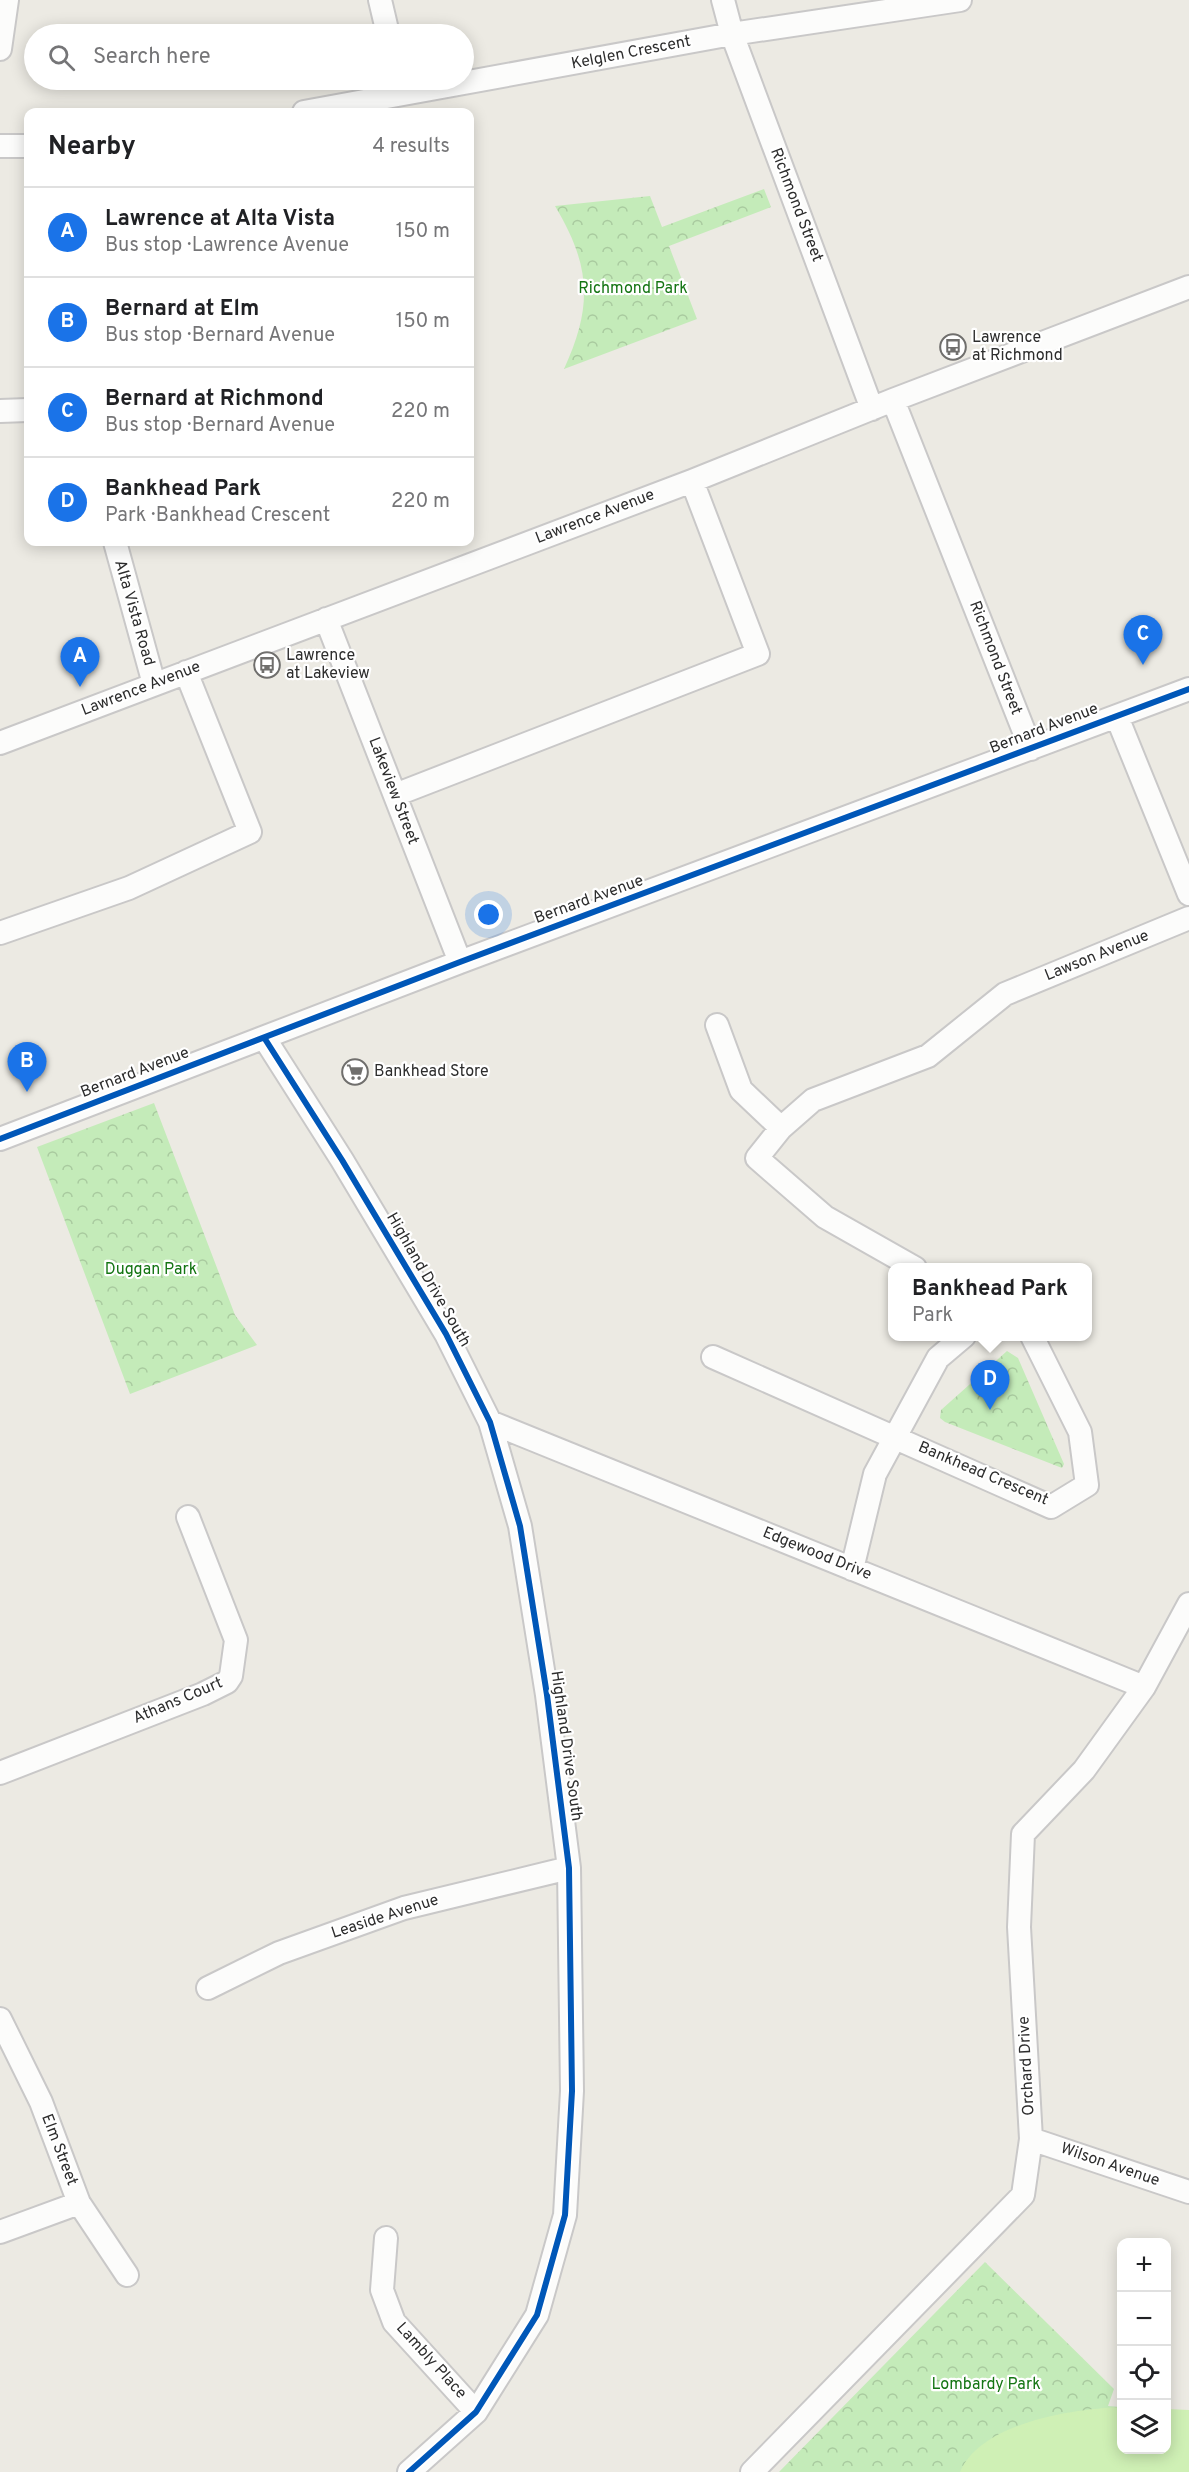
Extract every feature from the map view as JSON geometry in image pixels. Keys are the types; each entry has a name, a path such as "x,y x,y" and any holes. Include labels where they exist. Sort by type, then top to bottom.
{"street":[{"path":"0,49 7,0"},
{"path":"380,0 386,24"},
{"name":"Richmond Street","path":"723,0 732,34 872,409"},
{"name":"Kelglen Crescent","path":"474,76 960,0"},
{"name":"Kelglen Crescent","path":"320,108 392,90"},
{"path":"0,146 24,146"},
{"name":"Lawrence Avenue","path":"0,742 692,481 893,400 1189,287"},
{"name":"Richmond Street","path":"893,400 1030,749"},
{"path":"0,411 24,410"},
{"path":"395,795 758,654 692,481"},
{"name":"Alta Vista Road","path":"116,546 154,684"},
{"name":"Lakeview Street","path":"326,619 460,962"},
{"path":"0,933 129,888 250,832 186,672"},
{"name":"Bernard Avenue","path":"0,1139 265,1039 460,962 1189,689"},
{"path":"1117,717 1189,894"},
{"name":"Lawson Avenue","path":"906,1263 825,1217 757,1158 781,1128 813,1100 928,1056 1005,994 1189,918"},
{"path":"717,1025 741,1090 781,1128"},
{"name":"Highland Drive South","path":"265,1039 342,1160 446,1334 490,1422 519,1526 547,1695 569,1868 572,2091 565,2215 537,2315 476,2412 409,2472"},
{"path":"852,1569 875,1474 938,1358 958,1341"},
{"name":"Bankhead Crescent","path":"713,1357 1051,1507 1087,1485 1080,1432 1034,1341"},
{"name":"Edgewood Drive","path":"490,1422 1144,1687"},
{"name":"Athans Court","path":"0,1773 203,1694 226,1682 231,1676 236,1640 188,1516"},
{"name":"Orchard Drive","path":"752,2472 1023,2195 1031,2139 1019,1927 1023,1833 1084,1770 1144,1687 1189,1604"},
{"name":"Leaside Avenue","path":"208,1988 279,1953 404,1908 569,1868"},
{"name":"Elm Street","path":"0,2019 41,2102 79,2203 128,2275"},
{"name":"Wilson Avenue","path":"1031,2139 1189,2192"},
{"path":"0,2232 79,2203"},
{"name":"Lambly Place","path":"386,2238 382,2290 394,2322 476,2412"}],"green space":[{"name":"Richmond Park","path":"764,189 771,207 669,246 697,319 564,369 580,325 584,286 576,248 555,206 650,196 662,227"},
{"name":"Duggan Park","path":"154,1103 235,1315 257,1345 130,1394 37,1147"},
{"path":"1007,1351 1018,1358 1064,1464 1062,1468 945,1422 940,1418 941,1410"},
{"name":"Lombardy Park","path":"985,2262 1114,2389 1108,2406 1117,2407 1117,2454 1170,2454 1189,2472 779,2472"},
{"path":"1117,2407 1117,2454 1171,2454 1171,2409 1189,2410 1189,2472 960,2472 971,2455 988,2441 1008,2430 1055,2415"}],"cycle path":[{"path":"0,1139 460,962 1189,689"},
{"path":"265,1039 342,1160 446,1334 490,1422 520,1526 547,1695 569,1868 572,2091 565,2215 537,2315 476,2412 409,2472"}],"place":[{"name":"Lawrence at Richmond","path":"953,347"},
{"name":"Lawrence at Lakeview","path":"267,665"},
{"name":"Bernard at Richmond","path":"1143,665"},
{"name":"Lawrence at Alta Vista","path":"80,687"},
{"name":"Bankhead Store","path":"355,1072"},
{"name":"Bernard at Elm","path":"27,1092"},
{"name":"Bankhead Park","path":"990,1410"}]}
